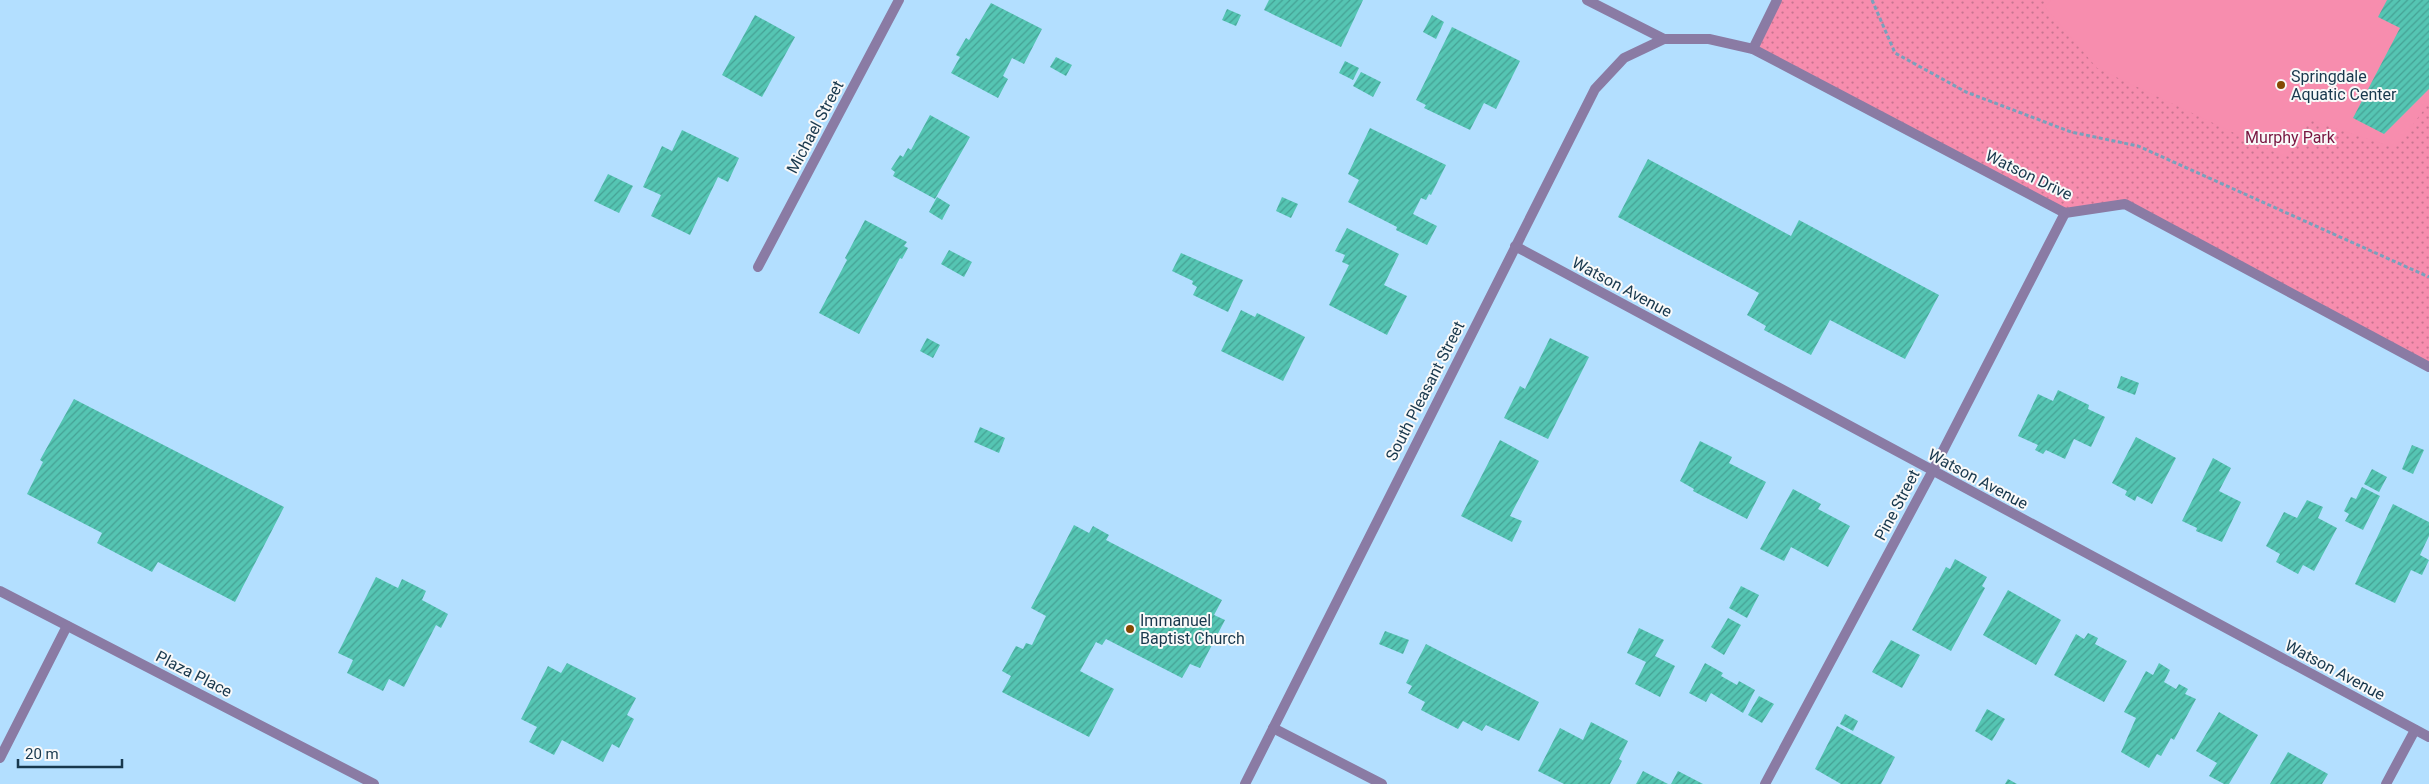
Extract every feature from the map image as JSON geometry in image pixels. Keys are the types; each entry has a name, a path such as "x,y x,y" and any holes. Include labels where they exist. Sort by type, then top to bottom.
{"street":[{"name":"Michael Street","path":"758,267 899,0"},
{"path":"1586,0 1664,39 1709,39 1753,49 1777,0"},
{"name":"South Pleasant Street","path":"1245,784 1595,89 1624,58 1664,39"},
{"name":"Watson Drive","path":"1753,49 2065,213 2125,204 2429,367"},
{"name":"Pine Street","path":"1765,784 1932,472 2065,213"},
{"name":"Watson Avenue","path":"1515,246 1932,472 2429,737"},
{"name":"Plaza Place","path":"0,591 374,784"},
{"path":"0,758 67,626"},
{"path":"1273,728 1382,784"},
{"path":"2386,784 2415,730"}],"path":[{"path":"1872,0 1895,53 1966,92 2071,132 2138,146 2429,278"}],"green space":[{"name":"Murphy Park","path":"1777,0 2429,0 2429,367 2125,204 2065,213 1753,49"},
{"name":"Springdale Aquatic Center","path":"2051,0 2429,0 2429,103 2395,148 2310,120 2285,157 2097,68 2045,7"}],"building":[{"path":"1269,0 1363,0 1341,47 1264,10"},
{"path":"2387,0 2429,0 2429,89 2384,134 2353,118 2400,28 2378,17"},
{"path":"991,3 1042,29 1024,64 1012,58 1003,76 1008,79 998,98 951,73 960,57 956,55 966,38 969,40"},
{"path":"1227,9 1241,15 1236,26 1222,20"},
{"path":"755,15 795,37 762,97 722,75"},
{"path":"1432,15 1444,22 1436,39 1423,32"},
{"path":"1452,27 1520,61 1496,109 1484,103 1470,130 1424,108 1426,105 1416,100"},
{"path":"1056,57 1072,65 1066,76 1050,67"},
{"path":"1345,61 1359,68 1353,80 1339,73"},
{"path":"1361,72 1381,82 1373,97 1353,86"},
{"path":"930,115 970,137 935,199 893,176 895,172 891,169 900,155 903,157 908,148 911,150"},
{"path":"1370,128 1446,165 1431,195 1429,194 1426,200 1421,198 1413,214 1437,226 1427,245 1396,230 1397,227 1348,202 1359,180 1348,174"},
{"path":"682,130 739,158 728,182 718,177 690,235 651,216 661,195 643,187 662,146 672,151"},
{"path":"1648,159 1791,236 1799,220 1939,295 1905,359 1830,320 1811,355 1764,330 1766,326 1747,315 1759,293 1618,217"},
{"path":"608,174 633,186 619,213 594,201"},
{"path":"937,197 950,205 942,220 929,212"},
{"path":"1282,197 1298,204 1291,218 1276,211"},
{"path":"865,220 907,242 904,246 908,248 902,259 900,258 859,334 819,313 847,260 845,258"},
{"path":"1347,228 1399,254 1384,285 1407,296 1387,335 1329,305 1349,265 1342,262 1345,255 1335,251"},
{"path":"949,250 972,262 964,277 941,264"},
{"path":"1181,253 1243,280 1228,312 1193,295 1197,287 1192,284 1193,281 1172,271"},
{"path":"1241,310 1255,317 1257,313 1305,337 1283,381 1221,351"},
{"path":"927,338 940,345 933,358 920,351"},
{"path":"1550,338 1589,357 1548,439 1504,418 1520,386 1525,389"},
{"path":"2121,376 2139,383 2135,395 2117,388"},
{"path":"2058,390 2089,405 2088,409 2105,417 2091,447 2074,439 2065,459 2046,450 2043,454 2035,450 2038,445 2018,436 2038,394 2053,401"},
{"path":"74,399 284,507 235,602 158,562 152,572 97,543 102,533 27,494 43,462 40,460"},
{"path":"980,427 1005,438 999,453 974,442"},
{"path":"2136,437 2176,458 2152,504 2137,496 2135,501 2125,495 2127,491 2112,483"},
{"path":"1500,440 1539,461 1510,516 1522,521 1512,542 1461,516"},
{"path":"1700,441 1732,457 1729,463 1766,482 1747,519 1693,491 1694,489 1680,481"},
{"path":"2412,445 2424,450 2413,474 2402,469"},
{"path":"2213,458 2231,468 2219,491 2241,502 2222,542 2196,531 2197,528 2182,521"},
{"path":"2372,469 2387,477 2379,492 2364,484"},
{"path":"2362,487 2380,496 2363,530 2345,521 2349,514 2344,511 2351,497 2356,499"},
{"path":"1793,489 1821,504 1818,509 1850,526 1828,567 1791,547 1784,561 1760,549"},
{"path":"2307,500 2323,507 2318,518 2337,528 2314,571 2303,565 2298,574 2276,562 2280,554 2266,546 2284,512 2297,518"},
{"path":"2393,504 2429,522 2429,536 2420,555 2429,560 2422,575 2411,570 2395,603 2355,584"},
{"name":"Immanuel Baptist Church","path":"1074,525 1089,533 1093,526 1109,535 1106,540 1222,600 1214,615 1225,620 1200,668 1190,664 1182,678 1106,639 1102,645 1096,642 1080,671 1114,689 1089,737 1002,692 1011,676 1002,671 1016,646 1023,649 1026,643 1032,645 1046,616 1031,608"},
{"path":"1955,559 1987,577 1982,586 1985,588 1951,651 1912,630 1946,567 1950,569"},
{"path":"376,577 398,588 402,579 426,591 422,600 448,614 441,628 436,625 404,687 389,679 383,691 347,673 353,660 338,653"},
{"path":"1741,586 1759,595 1747,618 1729,608"},
{"path":"2008,590 2061,620 2036,665 1983,635"},
{"path":"1728,618 1741,625 1724,655 1711,647"},
{"path":"1639,628 1664,640 1655,656 1675,666 1660,697 1635,684 1646,662 1627,653"},
{"path":"1385,631 1409,640 1403,654 1379,644"},
{"path":"2088,633 2098,638 2095,644 2127,661 2104,702 2054,675 2076,634 2084,639"},
{"path":"1891,640 1920,655 1902,688 1872,672"},
{"path":"1426,644 1539,702 1519,741 1486,725 1482,731 1463,721 1458,729 1421,710 1425,702 1408,693 1412,686 1406,683"},
{"path":"567,663 636,698 627,715 634,719 619,748 612,744 603,762 562,740 554,755 529,742 537,727 521,719 548,666 561,673"},
{"path":"1705,663 1723,673 1721,676 1737,685 1739,681 1755,690 1743,713 1711,693 1706,702 1689,693"},
{"path":"2159,663 2170,670 2164,682 2176,689 2179,684 2188,689 2185,694 2196,699 2174,740 2171,738 2161,756 2157,754 2149,768 2121,752 2136,718 2124,712 2146,671 2153,675"},
{"path":"1759,696 1774,704 1762,723 1748,715"},
{"path":"1987,709 2005,719 1992,741 1975,731"},
{"path":"2219,712 2258,735 2229,784 2224,784 2209,776 2217,763 2196,751"},
{"path":"1845,714 1858,721 1853,731 1840,724"},
{"path":"1591,722 1628,741 1619,759 1622,761 1610,784 1564,784 1538,771 1560,728 1583,740"},
{"path":"1837,726 1895,757 1881,784 1841,784 1815,769"},
{"path":"2288,752 2328,774 2322,784 2270,784"},
{"path":"1643,771 1668,784 1636,784"},
{"path":"1678,771 1703,784 1671,784"},
{"path":"2008,779 2017,784 2005,784"}],"place":[{"name":"Springdale Aquatic Center","path":"2281,85"},
{"name":"Immanuel Baptist Church","path":"1130,629"}]}
